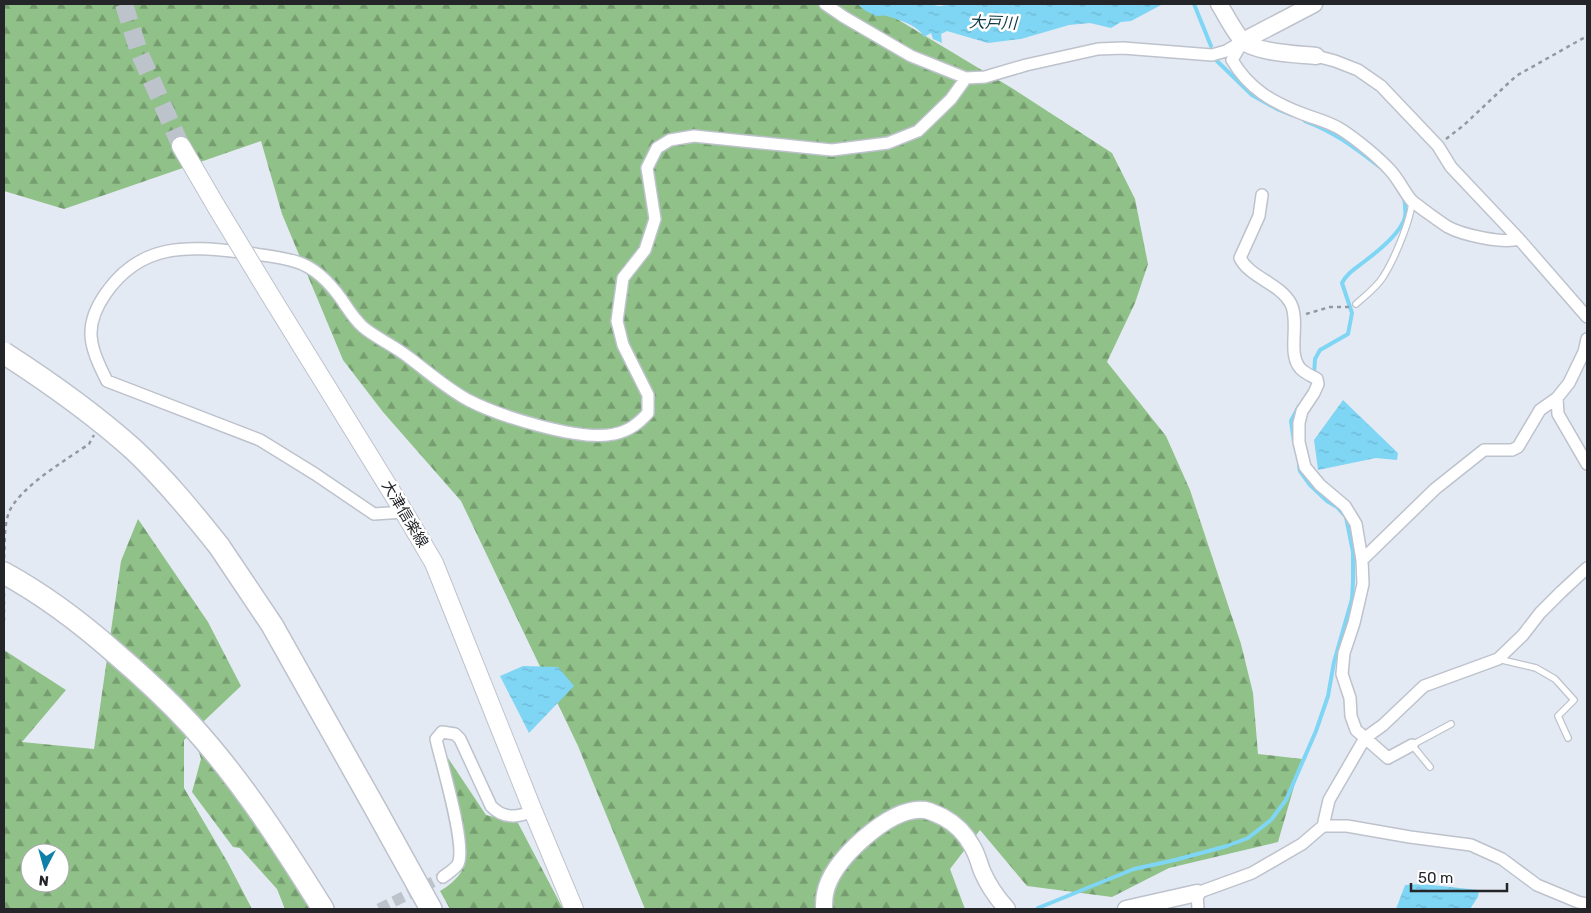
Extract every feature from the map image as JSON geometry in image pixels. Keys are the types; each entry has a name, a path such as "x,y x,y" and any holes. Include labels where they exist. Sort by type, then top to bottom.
{"highway":[{"path":"4,353 85,409 133,450 190,509 219,546 272,624 376,808 430,909"},
{"path":"4,573 54,604 89,630 152,686 191,725 260,812 323,909"}],"main road":[{"name":"大津信楽線","path":"181,146 434,563 532,811 574,909"}],"street":[{"path":"825,4 911,56 966,78 985,77 1026,65 1098,49 1123,48 1212,54 1226,51 1314,4"},
{"path":"1223,10 1243,41 1266,50 1335,60 1358,70 1381,86 1438,146 1451,167 1519,239 1587,317"},
{"path":"1243,41 1232,60 1245,80 1258,91 1276,102 1342,130 1389,168 1412,200 1448,227 1470,234 1510,242 1519,239"},
{"path":"404,512 374,514 260,440 107,381 96,359 90,336 94,315 113,282 132,264 148,256 172,249 201,248 296,262 313,268 327,281 362,326 407,356 436,380 469,400 513,418 537,425 575,433 613,435 636,426 648,413 648,394 623,344 617,321 623,278 645,250 655,219 648,168 657,148 670,140 694,136 832,150 888,143 918,131 951,99 966,78"},
{"path":"1262,195 1259,216 1240,258 1243,264 1276,287 1290,303 1295,316 1294,357 1300,369 1314,377 1318,384 1302,411 1298,423 1299,442 1305,467 1320,485 1345,506 1356,524 1362,560 1362,584 1354,623 1344,653 1342,674 1350,698 1351,716 1356,730 1388,758 1412,745"},
{"path":"1362,560 1435,489 1484,450 1512,450 1518,448 1540,410 1557,398 1569,383 1584,352 1587,339"},
{"path":"1557,398 1558,414 1587,464"},
{"path":"1126,909 1197,893 1252,873 1302,844 1323,826 1329,800 1365,738 1424,686 1498,659 1523,635 1540,613 1587,568"},
{"path":"443,877 457,866 460,855 455,816 436,739 442,732 455,734 460,739 490,806 498,814 519,817 532,811"},
{"path":"824,909 825,894 831,878 842,861 858,843 875,828 894,817 925,810 954,823 965,835 973,846 983,873 996,897 1007,909"},
{"path":"1323,826 1348,826 1471,845 1502,859 1537,885 1587,904"},
{"path":"1197,893 1198,909"}],"lane":[{"path":"1356,304 1383,278 1405,231 1411,212 1412,200"},
{"path":"1498,659 1536,668 1555,679 1574,700 1558,716 1568,738"},
{"path":"1430,767 1412,745 1451,724"}],"path":[{"path":"1438,146 1464,125 1516,76 1587,36"},
{"path":"1295,316 1330,307 1347,308"},
{"path":"4,558 8,516 16,500 25,490 88,444 99,428"},
{"path":"4,587 4,621"}],"green space":[{"path":"4,4 872,4 1015,90 1112,153 1135,199 1148,264 1135,303 1107,362 1166,436 1190,490 1241,644 1253,693 1258,754 1302,759 1278,842 1169,868 1112,897 1027,886 980,830 950,869 965,909 645,909 578,746 461,501 383,412 343,360 282,214 261,141 64,209 4,191"},
{"path":"138,519 208,622 241,686 184,740 184,788 228,863 252,909 4,909 4,650 66,690 22,742 94,749 121,561"},
{"path":"195,739 314,909 285,909 277,889 240,848 233,847 192,792 201,759"},
{"path":"444,752 486,815 518,823 563,909 450,909 440,891 458,876 462,870 463,860 460,830"}],"water":[{"name":"大戸川","path":"858,4 929,4 939,6 955,4 1163,4 1131,21 1121,22 1111,28 1090,23 1069,25 1021,39 988,43 947,31 941,34 942,43 933,39 931,33 924,37 918,30 908,24 896,19 873,14 864,10"},
{"path":"1343,400 1398,453 1397,460 1376,458 1318,470 1314,440"},
{"path":"523,666 558,667 574,686 529,733 500,676"},
{"path":"1422,884 1479,890 1478,897 1470,909 1396,909 1405,885"}],"waterway":[{"path":"1194,4 1211,46"},
{"path":"1217,61 1252,95 1292,115"},
{"path":"1305,121 1335,135 1380,167"},
{"path":"1314,375 1315,359 1320,350 1348,334 1352,313 1342,283 1344,279 1394,236 1405,217 1404,197"},
{"path":"1294,442 1291,421 1299,406"},
{"path":"1038,908 1134,869 1227,846 1248,838 1271,820 1286,800 1316,731 1328,696 1334,662 1352,599 1353,581 1353,552 1346,517 1310,485 1300,471 1299,466"}],"tunnel":[{"path":"124,4 139,52 181,146"},
{"path":"379,909 443,877"}]}
